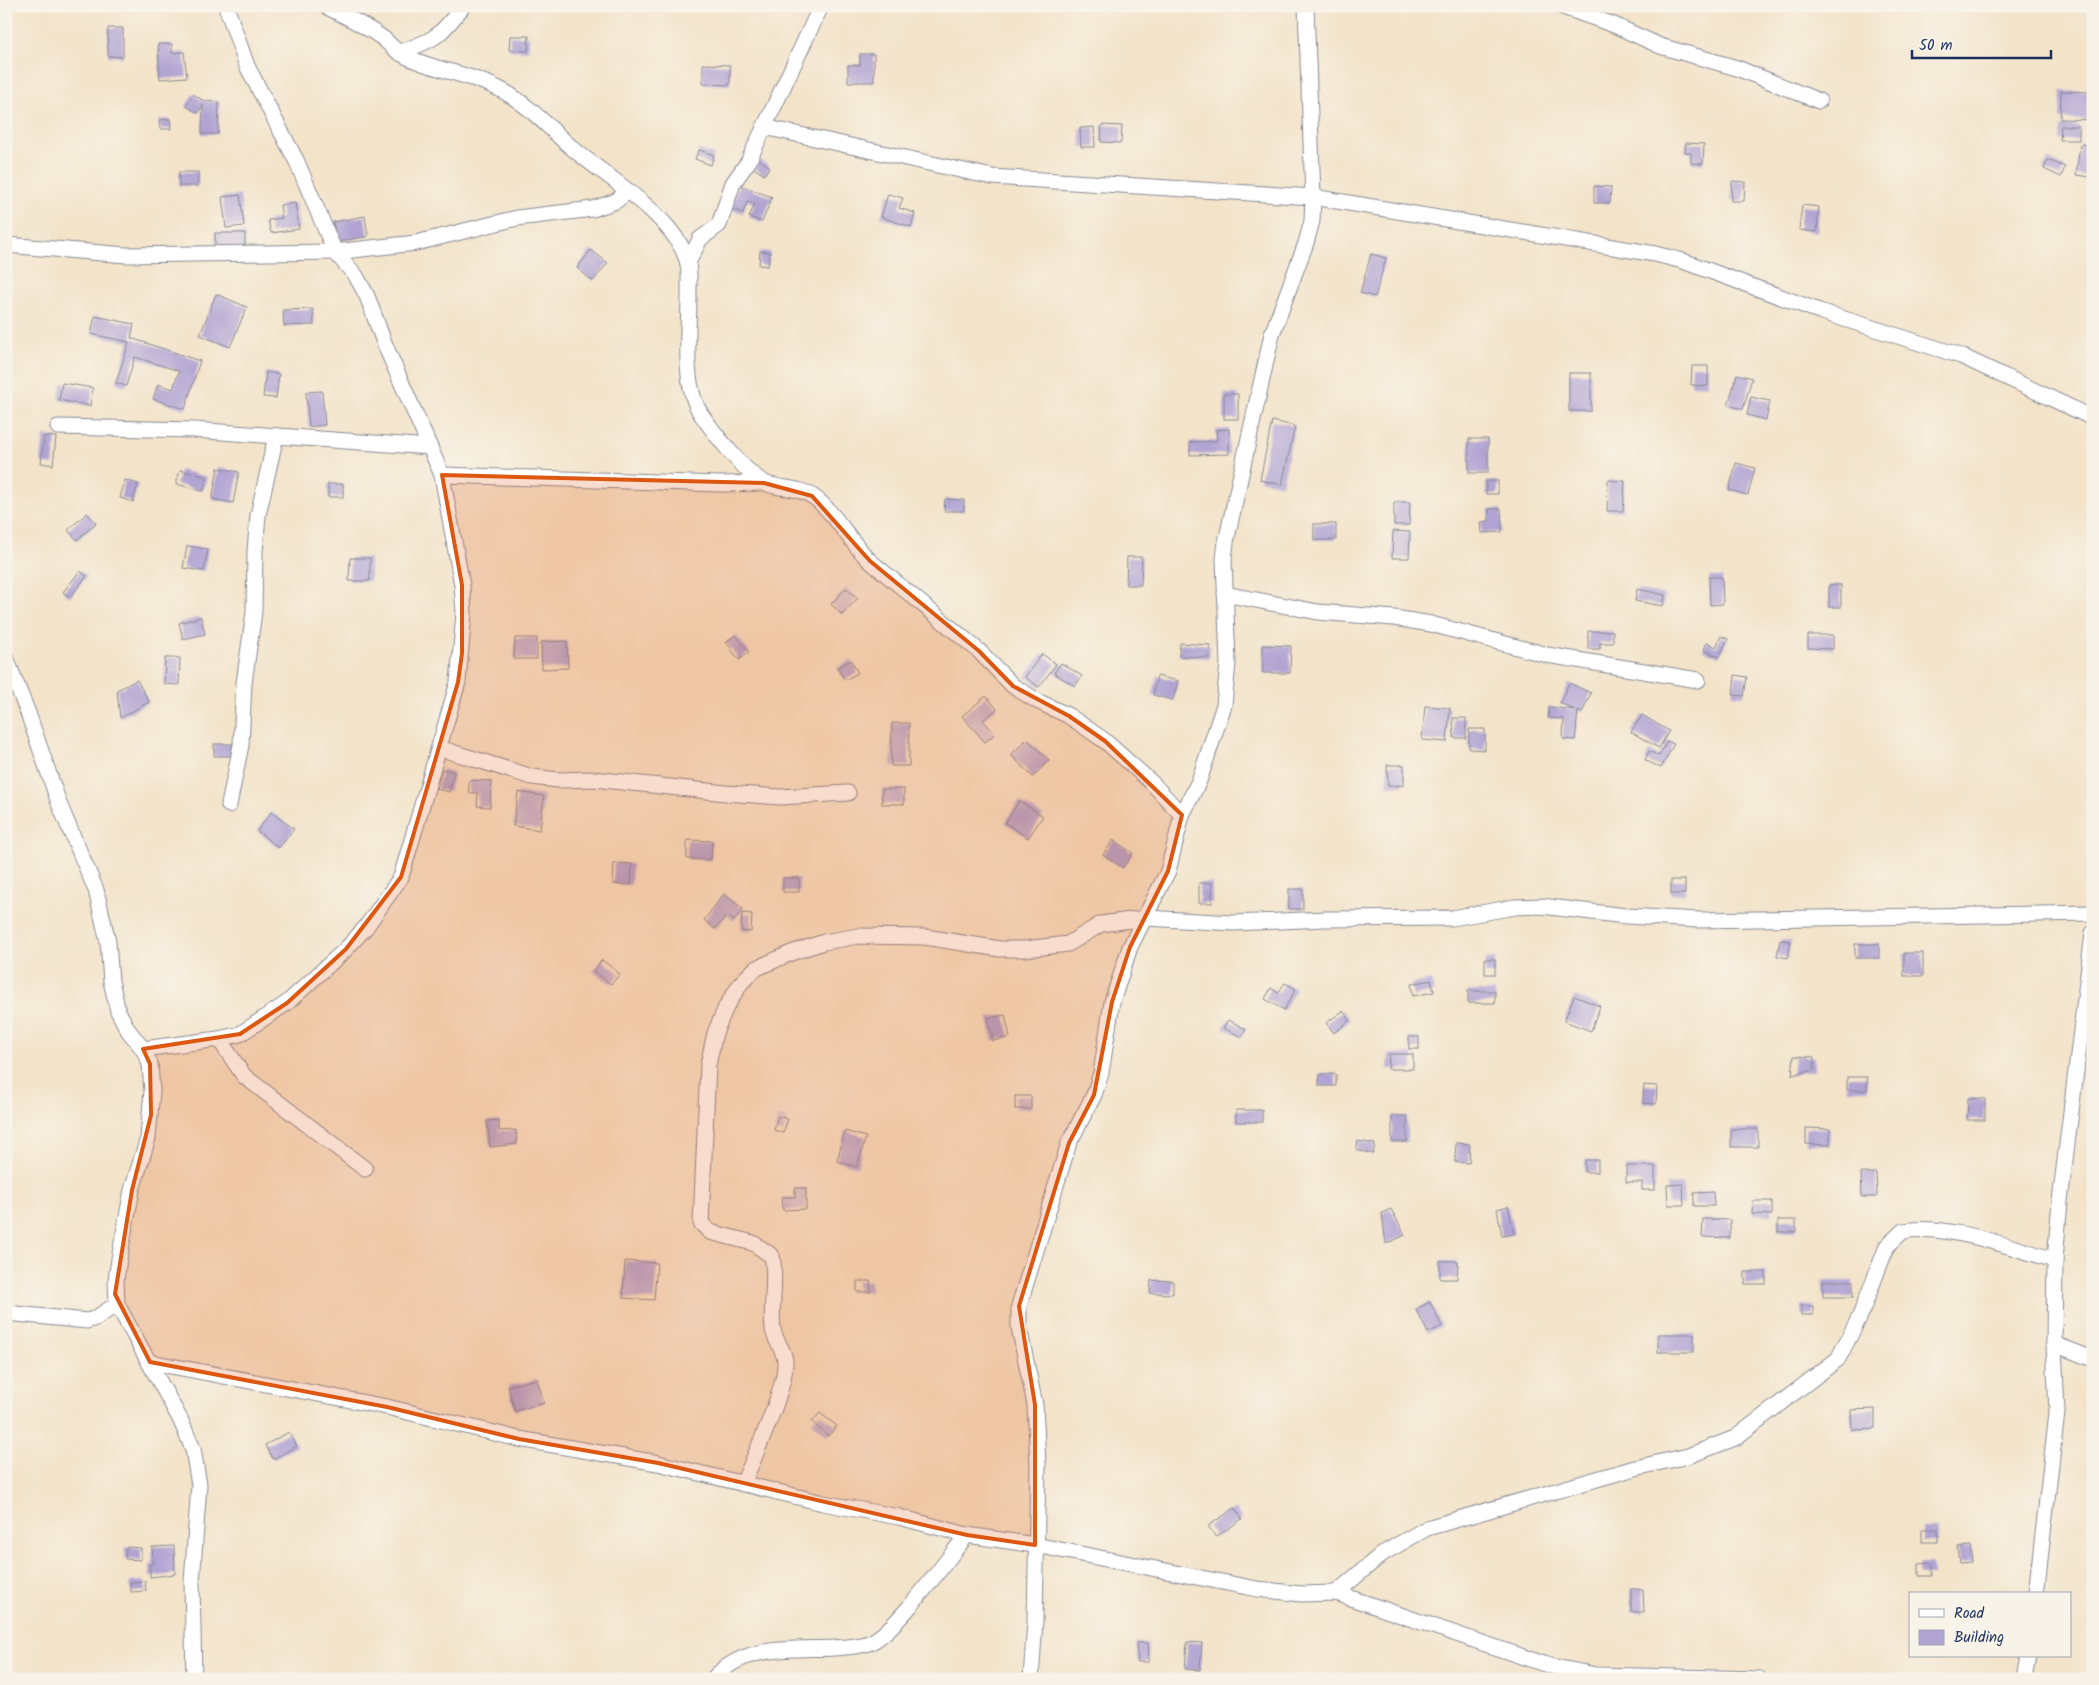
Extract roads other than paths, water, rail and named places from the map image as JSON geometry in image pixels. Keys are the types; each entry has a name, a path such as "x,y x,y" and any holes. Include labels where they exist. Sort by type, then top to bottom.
{"street":[{"path":"143,1049 219,1039 240,1034 287,1003 346,949 366,927 401,877 458,682 464,613 456,550 442,475 385,345 367,296 356,276 335,252 297,162 247,66 226,6"},
{"path":"325,6 347,16 400,52 431,66 474,78 502,90 522,103 571,147 654,213 674,235 688,262 688,365 693,394 702,416 744,466 764,483"},
{"path":"400,52 432,41 442,33 463,6"},
{"path":"688,262 700,239 719,225 733,183 748,162 821,6"},
{"path":"1031,1679 1035,1621 1038,1464 1035,1405 1020,1327 1019,1306 1069,1143 1094,1095 1101,1073 1112,1002 1130,947 1168,871 1182,815 1199,781 1224,705 1228,663 1225,594 1226,542 1272,334 1306,243 1312,221 1313,196 1306,6"},
{"path":"1560,6 1614,25 1660,46 1737,68 1819,101"},
{"path":"764,128 992,177 1313,196 1613,245 1683,261 1819,311 1961,356 2093,418"},
{"path":"6,246 126,255 335,252 416,243 517,218 593,209 616,200 627,192"},
{"path":"58,427 194,430 430,447"},
{"path":"229,805 241,745 244,683 254,612 258,514 276,436"},
{"path":"442,475 721,484 764,483 792,487 812,496 824,505 853,545 864,556 979,651 1013,686 1039,702 1069,716 1105,741 1151,782 1182,815"},
{"path":"1225,594 1318,612 1394,618 1431,624 1547,655 1698,680"},
{"path":"6,658 60,806 96,890 107,933 111,981 118,1011 128,1030 143,1049 150,1064 151,1115 148,1138 132,1190 115,1287 117,1304 180,1419 193,1450 199,1485 192,1582 194,1679"},
{"path":"439,748 532,777 558,780 594,778 726,793 780,797 848,793"},
{"path":"743,1484 780,1390 785,1364 784,1354 773,1330 775,1271 772,1256 753,1243 710,1232 701,1223 708,1066 715,1033 726,1007 741,983 755,969 791,952 824,942 858,936 925,937 1000,948 1050,948 1068,944 1101,924 1146,918 1257,923 1325,919 1452,918 1514,907 1541,906 1634,917 1699,920 2093,913"},
{"path":"2036,1592 2057,1413 2054,1344 2056,1260 2060,1201 2093,933"},
{"path":"219,1039 244,1076 365,1169"},
{"path":"1336,1592 1382,1554 1428,1528 1634,1468 1688,1456 1736,1438 1838,1359 1860,1316 1887,1246 1903,1231 1935,1230 1986,1241 2056,1260"},
{"path":"6,1313 88,1320 96,1318 117,1304"},
{"path":"2054,1344 2093,1359"},
{"path":"150,1362 387,1407 519,1439 658,1463 823,1504 898,1517 967,1535 1035,1545 1257,1589 1301,1594 1336,1592 1550,1666 1596,1675 1759,1679"},
{"path":"714,1679 724,1666 739,1658 758,1652 851,1646 872,1642 890,1629 967,1535"},
{"path":"2024,1679 2028,1658"}]}
